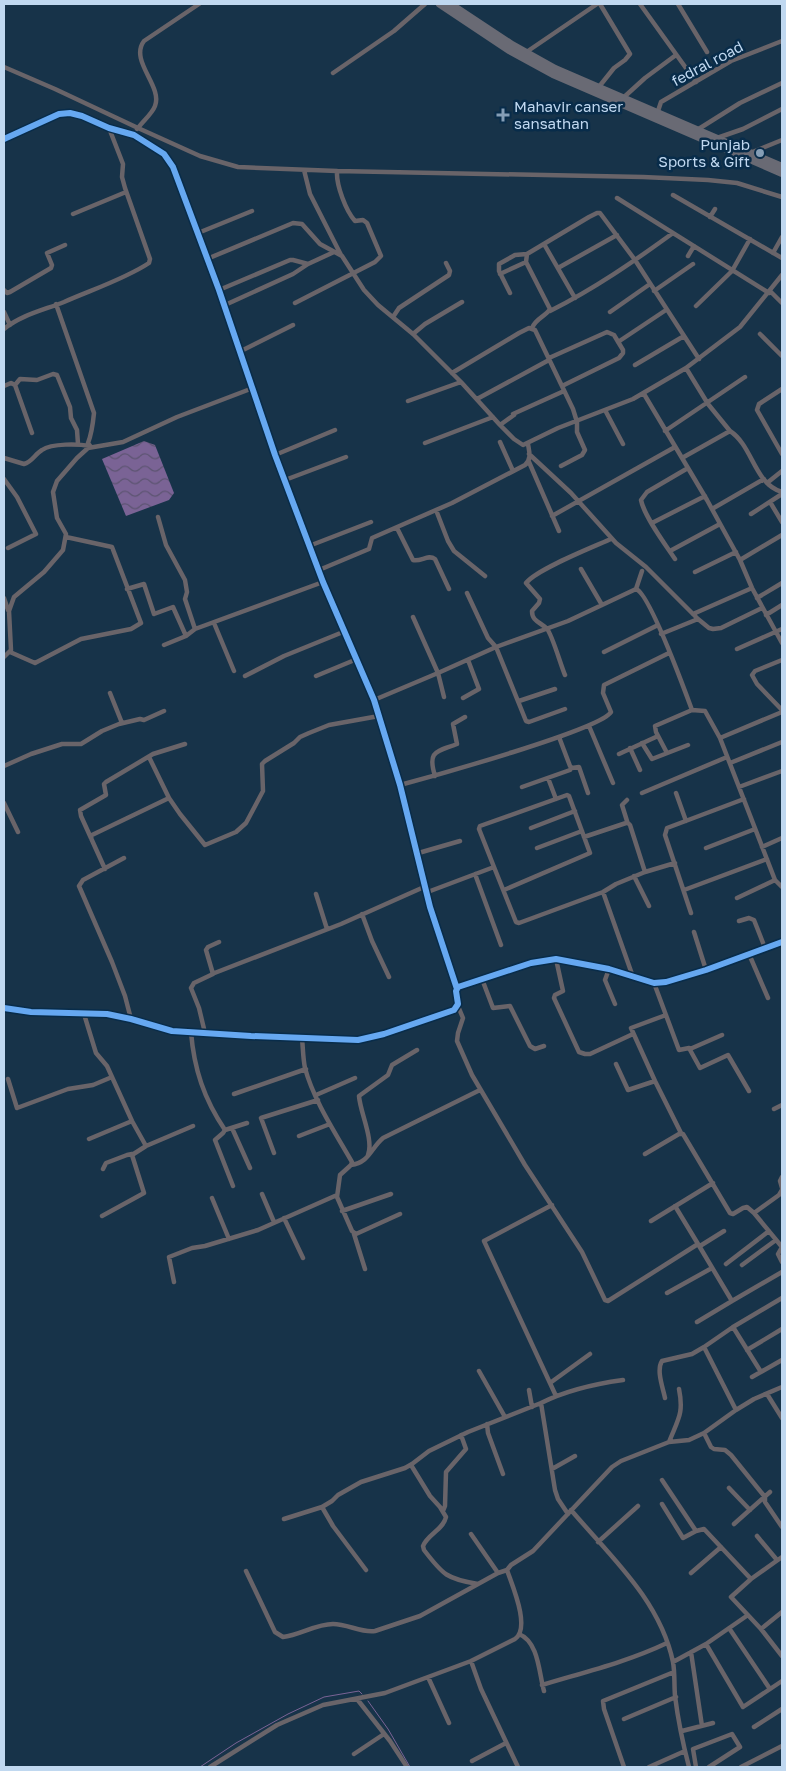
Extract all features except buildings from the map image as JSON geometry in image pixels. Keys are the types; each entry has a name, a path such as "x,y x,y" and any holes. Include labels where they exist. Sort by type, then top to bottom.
{"highway":[{"path":"440,4 470,25 575,85 697,130 782,167"},
{"path":"450,4 522,54 623,98 782,173"}],"street":[{"path":"134,135 154,109 156,101 154,90 141,59 141,45 144,41 199,4"},
{"path":"333,73 394,31 425,4"},
{"path":"522,54 599,4 630,54 614,68 598,88"},
{"path":"640,4 696,82"},
{"path":"678,4 707,52"},
{"name":"fedral road","path":"657,115 661,102 731,61 782,41"},
{"path":"623,98 645,78 676,55"},
{"path":"4,67 200,156 238,167 708,180 738,183 782,197"},
{"path":"697,130 740,103 782,83"},
{"path":"716,138 743,129 782,110"},
{"path":"4,139 54,116 65,113 76,114 108,128 134,135 164,154 170,162 225,305 275,455 309,546 343,632 357,659 374,700 400,785 425,893 457,988 458,1006 463,1018 457,1041 480,1090 525,1165 582,1252 606,1301 724,1231"},
{"path":"4,329 34,312 118,279 150,263 143,236 126,192 122,177 123,164 108,128"},
{"path":"750,152 782,140"},
{"path":"304,170 314,202 342,256 370,298 413,334 519,443 528,444 558,428 644,394 686,368 740,327 782,275"},
{"path":"295,303 354,273 381,256 367,222 363,220 355,221 351,215 339,186 337,171"},
{"path":"73,214 126,192"},
{"path":"673,195 782,258"},
{"path":"617,198 732,271 769,292 782,302"},
{"path":"710,217 715,209"},
{"path":"198,234 252,211"},
{"path":"510,293 498,267 502,262 516,255 527,254 597,213 603,215 635,260 698,359"},
{"path":"207,259 296,222 302,224 320,244 342,256"},
{"path":"452,373 519,333 532,328 537,319 575,298 673,233"},
{"path":"558,268 617,235"},
{"path":"773,252 782,236"},
{"path":"696,306 732,271 750,239"},
{"path":"544,244 575,298"},
{"path":"4,290 7,293 10,292 51,268 52,265 48,252 65,245"},
{"path":"688,256 694,246"},
{"path":"225,305 293,274 308,264 334,252"},
{"path":"527,254 526,262 548,303 550,311"},
{"path":"219,290 290,260 308,264"},
{"path":"500,274 526,262"},
{"path":"393,317 399,308 449,275 450,271 446,264"},
{"path":"654,291 693,264"},
{"path":"610,312 650,284"},
{"path":"413,334 425,324 462,302"},
{"path":"56,304 94,413 92,432 88,443 90,447"},
{"path":"618,342 666,310"},
{"path":"4,312 10,324"},
{"path":"241,351 293,325"},
{"path":"532,328 537,334 563,389 577,422 577,432 585,447 582,455 561,466"},
{"path":"477,399 549,359 607,332 614,335 623,353 619,358 513,415 500,425"},
{"path":"760,334 782,356"},
{"path":"635,365 684,336"},
{"path":"686,368 708,404 739,439 765,481 782,493 751,514"},
{"path":"15,385 20,379 34,380 53,374 57,376 70,407 71,417 77,430 78,444"},
{"path":"666,431 745,378"},
{"path":"408,401 461,382"},
{"path":"4,386 11,383 15,385"},
{"path":"15,385 32,433"},
{"path":"4,458 16,463 26,464 43,449 70,444 90,447 124,442 176,417 253,388"},
{"path":"782,389 759,404 757,410 782,454"},
{"path":"644,394 736,552 762,608 782,643"},
{"path":"605,410 623,444"},
{"path":"425,443 492,417"},
{"path":"275,455 335,430"},
{"path":"682,458 730,431"},
{"path":"500,442 513,471"},
{"path":"528,444 529,462 559,531"},
{"path":"9,611 17,593 44,572 60,554 64,546 66,537 57,518 54,487 77,458 90,447"},
{"path":"552,516 675,447"},
{"path":"529,454 579,502 611,539 665,585 709,628 717,629 762,608"},
{"path":"285,480 346,457"},
{"path":"319,570 369,549 372,538 478,490 529,462"},
{"path":"675,559 641,504 641,500 642,496 688,468"},
{"path":"712,509 782,471"},
{"path":"4,479 17,497 36,534 8,548"},
{"path":"652,523 704,496"},
{"path":"770,502 782,522"},
{"path":"436,510 454,551 485,576"},
{"path":"158,518 166,545 185,580 188,590 185,599 195,629"},
{"path":"309,546 371,522"},
{"path":"670,551 720,524"},
{"path":"397,528 413,560 430,557 435,559 448,589"},
{"path":"740,560 782,535"},
{"path":"10,652 35,663 81,639 130,629 140,623 112,547 66,537"},
{"path":"565,675 547,629 532,616 532,611 540,599 526,585 527,581 552,566 611,539"},
{"path":"694,572 736,552"},
{"path":"581,569 602,605"},
{"path":"374,700 438,674 496,647 547,629 636,589 642,571"},
{"path":"164,645 186,636 195,629 323,582"},
{"path":"757,598 782,583"},
{"path":"128,589 144,584 154,614 173,608 186,636"},
{"path":"693,614 752,588"},
{"path":"636,589 640,591 658,625 692,710"},
{"path":"467,593 488,638 496,647 527,722 565,709"},
{"path":"4,598 9,611 10,652"},
{"path":"766,615 782,605"},
{"path":"413,617 438,674 444,697"},
{"path":"661,634 698,619"},
{"path":"214,622 234,672"},
{"path":"604,652 658,625"},
{"path":"737,649 782,628"},
{"path":"245,676 284,656 343,632"},
{"path":"4,656 10,652"},
{"path":"400,785 435,776 589,726 607,717 611,712 603,693 604,686 669,653"},
{"path":"316,676 357,659"},
{"path":"463,698 479,690 468,660"},
{"path":"720,738 782,711 757,684 752,675 755,671 782,660"},
{"path":"519,701 555,689"},
{"path":"110,693 122,723"},
{"path":"667,754 654,727 692,710 705,711 720,738 762,847 782,887"},
{"path":"4,766 31,754 62,744 81,744 102,731 122,723 140,719 144,720 164,712"},
{"path":"149,757 180,814 205,845 236,832 248,820 263,791 262,763 308,733 329,725 379,716"},
{"path":"435,776 431,764 433,754 457,744 453,724 455,721 465,717"},
{"path":"589,726 613,783"},
{"path":"619,754 658,736"},
{"path":"559,737 572,768"},
{"path":"642,793 782,742"},
{"path":"642,743 652,759 688,745"},
{"path":"105,869 80,810 106,795 104,784 106,782 149,757 166,749 184,744"},
{"path":"630,748 640,770"},
{"path":"522,787 579,767 588,793"},
{"path":"739,787 782,771"},
{"path":"548,778 556,799"},
{"path":"676,793 686,821"},
{"path":"504,890 590,854 569,795 480,826 479,829 516,922 519,923 603,892 634,876 675,863"},
{"path":"91,836 170,798"},
{"path":"691,913 665,831 667,828 744,799"},
{"path":"627,800 622,805 645,872"},
{"path":"4,803 18,832"},
{"path":"531,828 575,812"},
{"path":"584,837 627,822"},
{"path":"706,848 755,829"},
{"path":"537,848 582,831"},
{"path":"762,847 782,838"},
{"path":"416,854 460,841"},
{"path":"124,858 80,882 79,886 112,962 127,1001 131,1019"},
{"path":"684,890 767,859"},
{"path":"425,893 494,867"},
{"path":"475,874 501,945"},
{"path":"634,876 649,906"},
{"path":"736,898 778,881"},
{"path":"205,1033 199,1008 191,988 197,982 212,974 327,929 424,887"},
{"path":"603,892 632,977"},
{"path":"316,894 327,929"},
{"path":"362,914 389,977"},
{"path":"739,921 749,918 754,920 765,948"},
{"path":"694,932 706,970"},
{"path":"212,974 206,950 208,947 219,942"},
{"path":"457,988 531,963 556,959 609,969 654,983 666,982 706,970 782,942"},
{"path":"749,954 768,998"},
{"path":"556,959 563,991 555,995 554,998 579,1052 590,1054 633,1034"},
{"path":"609,969 605,980 614,1004"},
{"path":"482,979 493,1008 510,1006 532,1047 535,1049 544,1046"},
{"path":"654,983 679,1050 690,1049 722,1035"},
{"path":"4,1008 31,1012 107,1014 131,1019 165,1030 358,1040 454,1010 458,1006"},
{"path":"84,1014 96,1053 106,1064 132,1121 146,1146"},
{"path":"666,1015 631,1028 655,1081 681,1133 684,1135 730,1213 733,1214 745,1207 754,1213 782,1247 778,1254 782,1262"},
{"path":"190,1032 199,1080 211,1110 225,1130"},
{"path":"302,1038 306,1070 330,1124 352,1162 351,1165"},
{"path":"690,1049 700,1068 727,1055 730,1056 749,1091"},
{"path":"358,1164 370,1150 359,1096 388,1075 392,1065 417,1050"},
{"path":"616,1064 628,1090 655,1081"},
{"path":"234,1094 306,1070"},
{"path":"8,1079 17,1108 68,1089 93,1085 112,1077"},
{"path":"274,1153 261,1118 317,1097 355,1078"},
{"path":"365,1269 354,1234 337,1195 340,1175 351,1165 358,1164 369,1156 375,1145 383,1138 480,1090"},
{"path":"774,1110 782,1105"},
{"path":"89,1138 132,1121"},
{"path":"233,1186 215,1140 225,1130 246,1123"},
{"path":"299,1136 330,1124"},
{"path":"103,1169 107,1162 132,1154 193,1126"},
{"path":"232,1128 250,1168"},
{"path":"645,1154 681,1133"},
{"path":"102,1216 144,1193 132,1154"},
{"path":"754,1213 779,1195 782,1189 780,1181 782,1177"},
{"path":"651,1221 713,1183"},
{"path":"262,1194 274,1222"},
{"path":"342,1210 390,1194"},
{"path":"174,1282 169,1258 192,1248 258,1230 337,1195"},
{"path":"212,1198 228,1239"},
{"path":"552,1205 484,1241 556,1396"},
{"path":"675,1206 732,1301"},
{"path":"354,1234 400,1214"},
{"path":"284,1218 303,1258"},
{"path":"726,1264 769,1231"},
{"path":"742,1265 776,1240"},
{"path":"668,1292 712,1268"},
{"path":"697,1322 782,1272"},
{"path":"665,1398 660,1370 662,1361 692,1354 782,1298"},
{"path":"733,1327 761,1372"},
{"path":"747,1350 782,1329"},
{"path":"704,1347 736,1410"},
{"path":"550,1383 590,1354"},
{"path":"752,1377 782,1360"},
{"path":"479,1371 505,1417"},
{"path":"284,1519 322,1507 361,1482 411,1465 429,1451 487,1424 556,1396 601,1383 623,1380"},
{"path":"246,1571 276,1632 283,1637 331,1624 353,1627 368,1632 375,1631 420,1616 498,1573 507,1570 533,1551 612,1467 621,1461 669,1442 690,1440 704,1433 736,1410 782,1387"},
{"path":"669,1442 681,1413 682,1406 679,1388"},
{"path":"529,1390 532,1407"},
{"path":"768,1394 782,1418"},
{"path":"541,1403 558,1499 635,1584 656,1618 668,1643 689,1767"},
{"path":"487,1424 488,1433 503,1474"},
{"path":"704,1433 711,1447 725,1450 731,1455 764,1497 765,1502 782,1527"},
{"path":"443,1511 445,1506 446,1472 466,1450 461,1435"},
{"path":"552,1469 575,1456"},
{"path":"411,1465 430,1496 446,1517 445,1523 429,1536 423,1546 424,1550 440,1571 448,1576 478,1584"},
{"path":"662,1480 696,1531"},
{"path":"730,1488 750,1510"},
{"path":"734,1524 770,1492"},
{"path":"662,1504 683,1538 704,1529 751,1580"},
{"path":"598,1542 638,1506"},
{"path":"322,1507 333,1526 366,1570"},
{"path":"471,1534 498,1573"},
{"path":"757,1536 777,1560"},
{"path":"691,1573 721,1547"},
{"path":"782,1556 731,1597 761,1629 782,1656"},
{"path":"210,1767 278,1725 323,1705 385,1693 470,1661 519,1636 521,1614 507,1570"},
{"path":"761,1629 782,1612"},
{"path":"672,1662 706,1644 748,1615"},
{"path":"729,1628 770,1689"},
{"path":"519,1634 527,1638 533,1649 544,1691"},
{"path":"542,1685 613,1665 668,1643"},
{"path":"706,1644 744,1707 782,1681"},
{"path":"776,1648 782,1644"},
{"path":"691,1652 702,1726"},
{"path":"470,1661 481,1689 518,1767"},
{"path":"624,1767 603,1701 674,1672"},
{"path":"428,1677 449,1723"},
{"path":"624,1719 676,1697"},
{"path":"357,1699 407,1767"},
{"path":"754,1727 782,1708"},
{"path":"682,1730 712,1723"},
{"path":"354,1754 384,1734"},
{"path":"696,1767 693,1749 732,1734 740,1747 709,1767"},
{"path":"472,1761 506,1743"},
{"path":"741,1767 782,1746"},
{"path":"649,1767 658,1765 685,1751"}],"water":[{"path":"144,441 155,445 174,493 169,500 126,516 102,459"}],"waterway":[{"path":"200,1767 236,1743 288,1714 324,1697 359,1691 362,1694"},
{"path":"368,1701 388,1729 410,1767"}],"cycle path":[{"path":"4,139 59,114 70,113 82,116 109,128 134,135 164,154 173,167 219,290 275,455 323,582 374,700 400,785 430,907 457,989"},
{"path":"4,1008 31,1012 107,1014 172,1031 358,1040 384,1034 454,1010 458,1004 456,991 458,987 531,963 556,959 609,969 654,983 666,982 706,970 782,942"}],"place":[{"name":"Mahavir canser sansathan","path":"503,115"},
{"name":"Punjab Sports & Gift","path":"760,153"}]}
